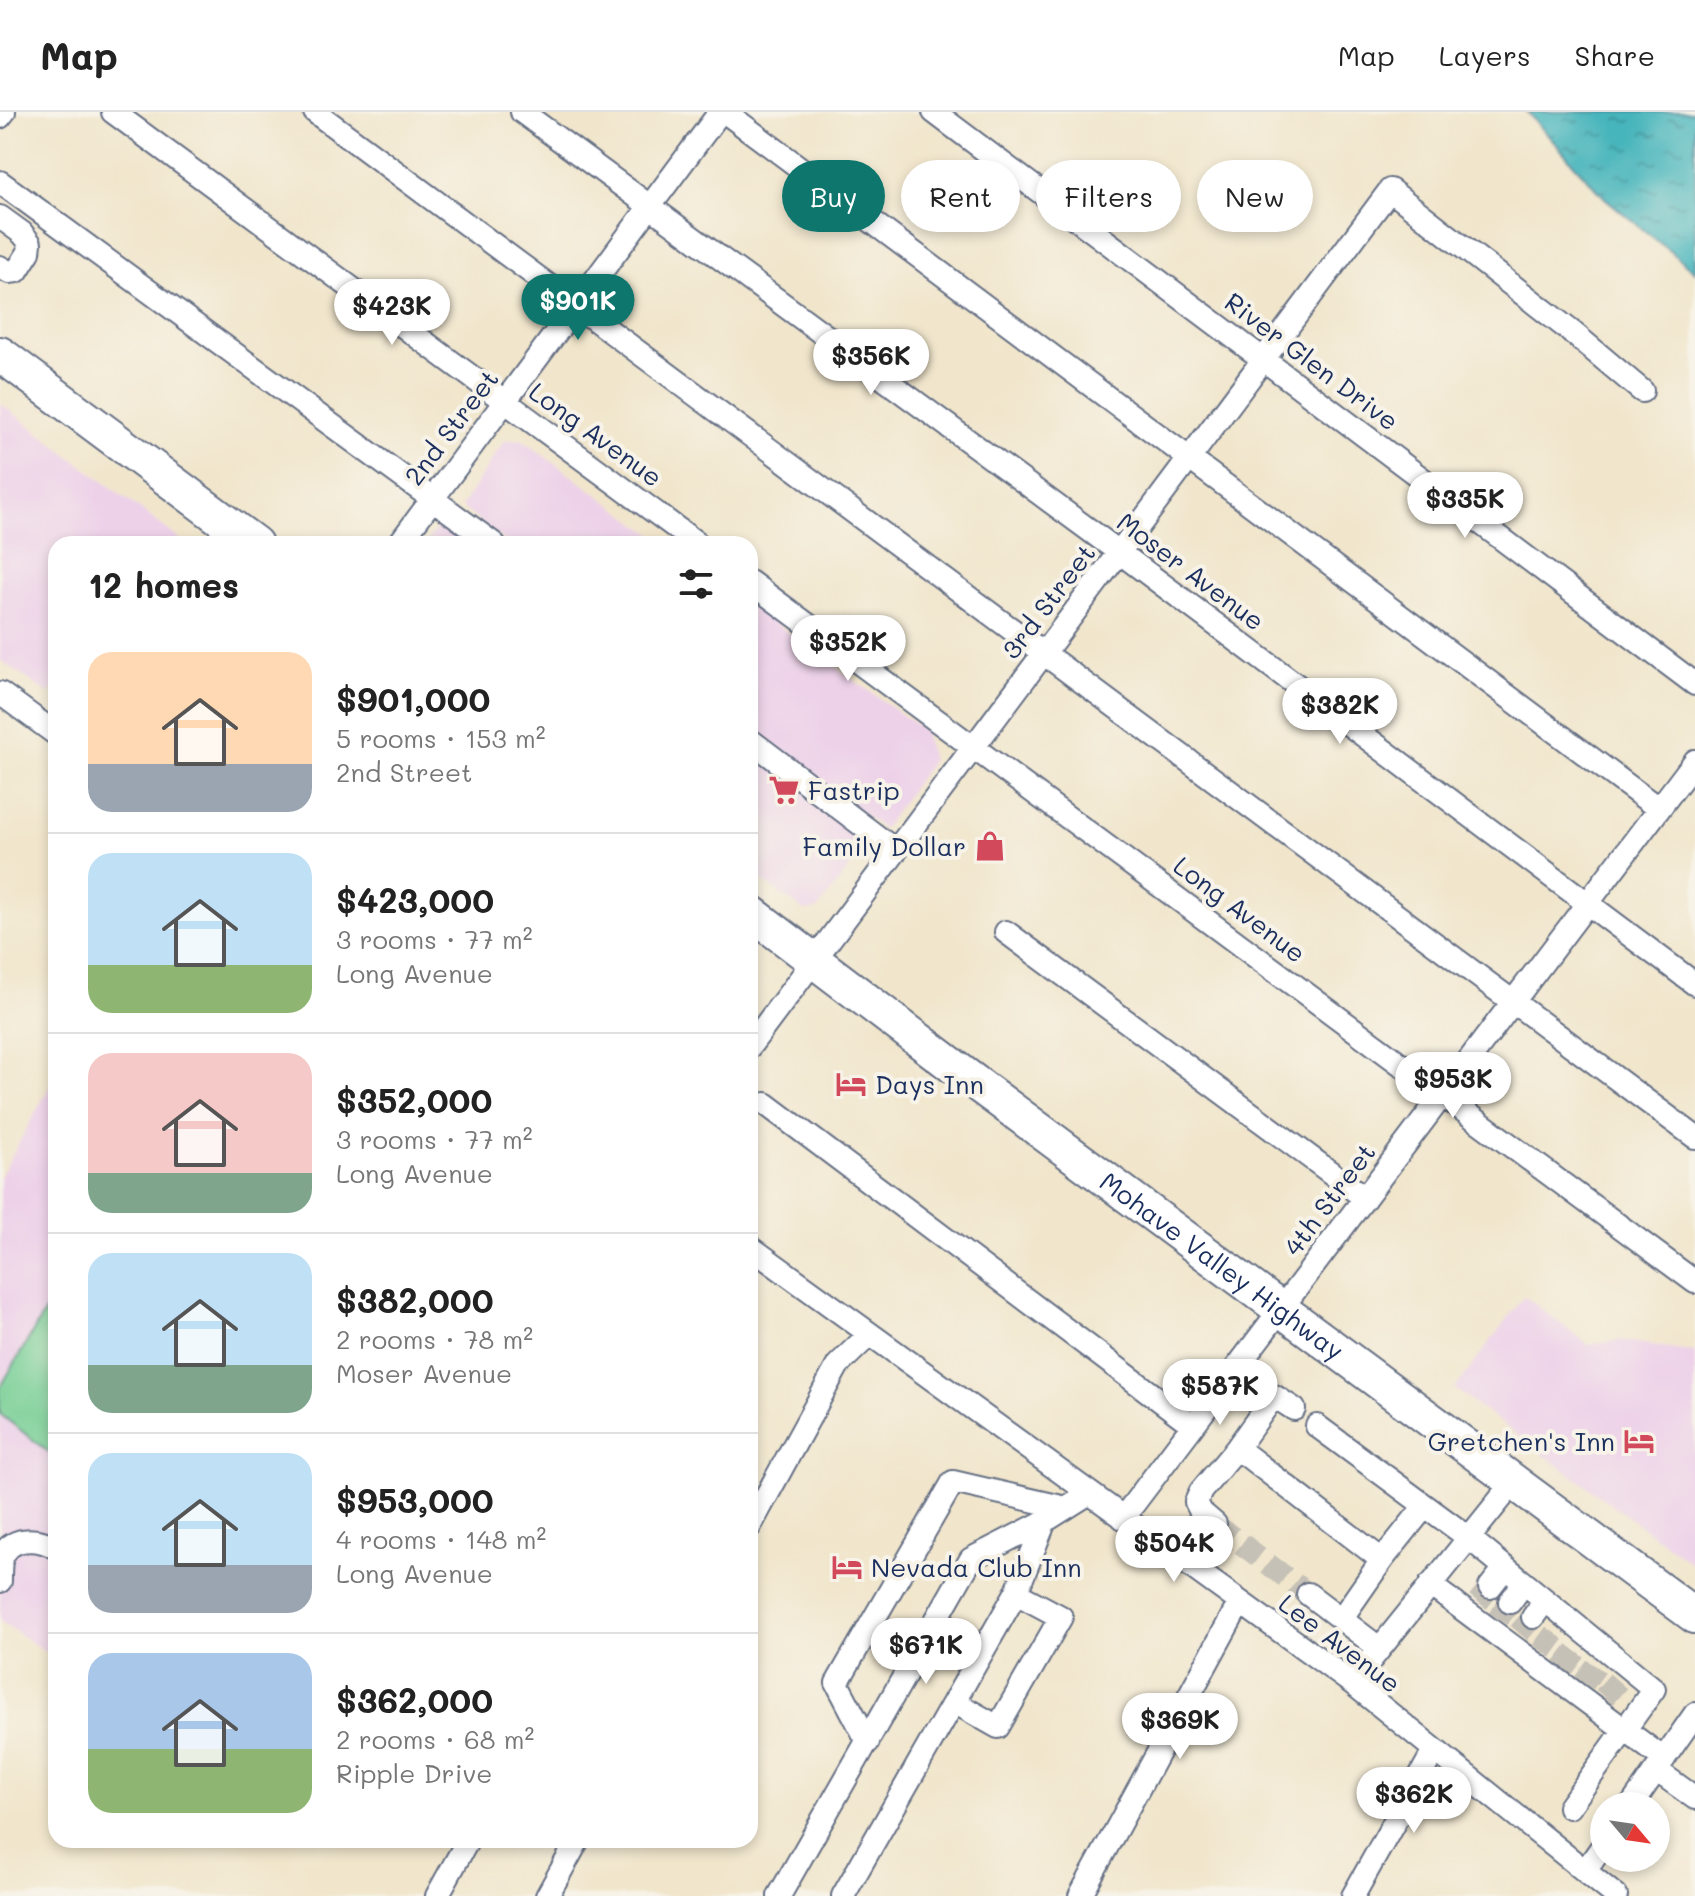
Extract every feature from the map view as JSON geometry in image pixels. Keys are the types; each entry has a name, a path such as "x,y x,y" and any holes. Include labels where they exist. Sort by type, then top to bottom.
{"highway":[{"path":"0,354 244,536"},
{"name":"Mohave Valley Highway","path":"758,918 1695,1616"}],"street":[{"path":"0,117 4,112"},
{"name":"Long Avenue","path":"113,112 687,536"},
{"path":"315,112 1695,1137"},
{"name":"Moser Avenue","path":"522,112 1119,552 1695,984"},
{"path":"722,112 1659,809"},
{"name":"2nd Street","path":"405,536 722,112"},
{"name":"River Glen Drive","path":"934,112 1695,684"},
{"path":"0,182 483,536"},
{"name":"3rd Street","path":"758,1035 1390,190 1642,391"},
{"path":"0,217 27,237 30,243 29,252 17,271 9,272 0,267"},
{"name":"Long Avenue","path":"758,588 1695,1282"},
{"path":"0,693 48,728"},
{"path":"758,746 896,851"},
{"name":"4th Street","path":"1123,1518 1695,761"},
{"path":"1006,932 1365,1198"},
{"path":"766,1104 1193,1425"},
{"name":"Lee Avenue","path":"758,1253 1352,1683 1585,1871 1608,1894"},
{"path":"758,1511 838,1365 870,1334"},
{"path":"1215,1524 1201,1512 1196,1502 1201,1491 1274,1396 1294,1409"},
{"path":"1317,1426 1469,1538 1524,1583 1527,1624 1611,1688 1654,1689 1569,1807"},
{"path":"1237,1448 1382,1560"},
{"path":"868,1742 837,1683 953,1482 1066,1508"},
{"path":"1352,1683 1514,1482"},
{"path":"779,1896 971,1559 1045,1521 1088,1494"},
{"path":"1341,1619 1425,1506"},
{"path":"843,1896 1016,1593 1045,1521"},
{"path":"0,1581 1,1561 5,1552 19,1542 31,1539 48,1543"},
{"path":"1479,1601 1505,1568"},
{"path":"1499,1617 1524,1583"},
{"path":"1430,1585 1479,1601 1499,1617 1527,1624 1611,1688 1625,1730 1695,1798"},
{"path":"954,1702 998,1727 1061,1617 1016,1593"},
{"path":"1308,1594 1379,1648"},
{"path":"1080,1896 1239,1604"},
{"path":"1641,1792 1695,1714"},
{"path":"1353,1896 1434,1751"},
{"path":"437,1896 464,1848"},
{"path":"547,1896 574,1848"},
{"path":"1585,1871 1590,1864"}],"shaded area":[{"path":"0,403 175,536 48,536 48,693 0,660"},
{"path":"521,439 655,536 499,536 461,507 504,441"},
{"path":"446,515 474,536 431,536"},
{"path":"758,611 923,730 932,760 883,829 758,733"},
{"path":"758,752 871,840 817,910 804,911 758,878"},
{"path":"48,1090 48,1654 0,1621 0,1177"},
{"path":"1524,1296 1589,1345 1620,1340 1695,1352 1695,1566 1455,1389"}],"green space":[{"path":"47,1308 48,1452 0,1414 0,1388"}],"water":[{"path":"1527,112 1695,112 1695,272 1605,198"}],"tunnel":[{"path":"1215,1524 1308,1594"},
{"path":"1478,1602 1490,1587"},
{"path":"1498,1619 1510,1602"},
{"path":"1519,1633 1533,1617"},
{"path":"1542,1651 1555,1633"},
{"path":"1563,1668 1576,1651"},
{"path":"1584,1683 1596,1666"},
{"path":"1604,1697 1618,1681"}],"place":[{"name":"Fastrip","path":"784,790"},
{"name":"Family Dollar","path":"990,846"},
{"name":"Days Inn","path":"851,1084"},
{"name":"Gretchen's Inn","path":"1639,1441"},
{"name":"Nevada Club Inn","path":"847,1567"}]}
